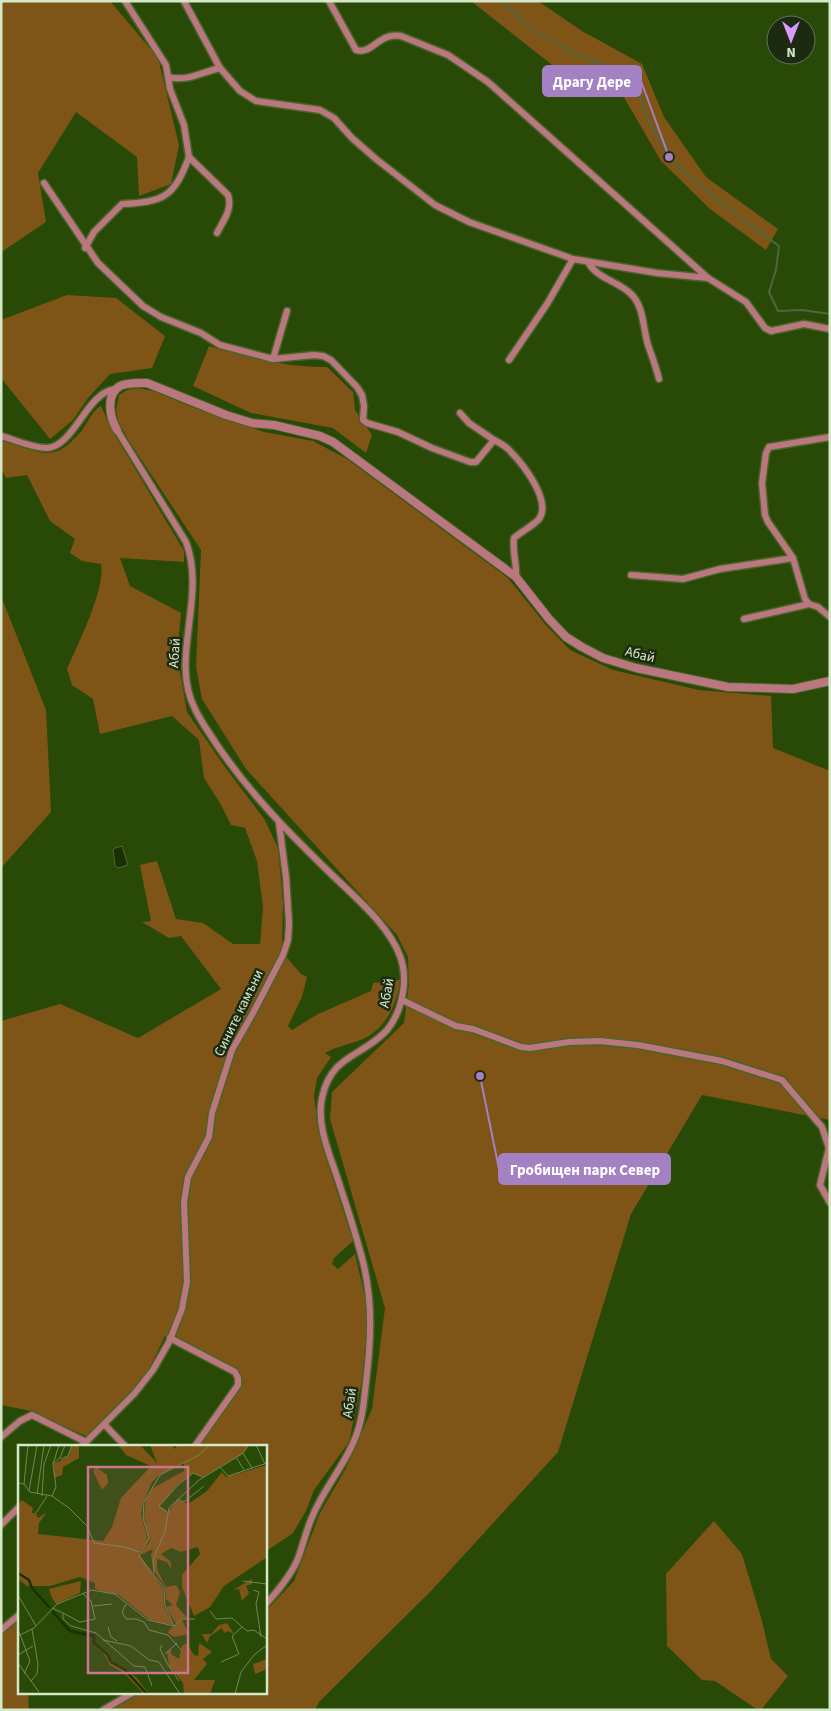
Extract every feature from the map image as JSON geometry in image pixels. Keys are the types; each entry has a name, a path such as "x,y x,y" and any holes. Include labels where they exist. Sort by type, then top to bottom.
{"street":[{"path":"86,248 94,232 122,204 145,203 158,200 173,188 182,175 189,157 184,124 170,89 166,65 125,1"},
{"path":"184,1 220,68 240,91 256,100 320,110 334,118 352,138 376,159 435,205 470,222 573,259 657,274 708,278"},
{"path":"329,1 356,50 362,52 383,37 392,34 401,36 448,55 488,82 708,278 746,302 765,328 771,331 804,324 830,328"},
{"path":"168,77 177,79 193,78 220,68"},
{"path":"189,157 228,195 229,210 217,233"},
{"path":"44,183 86,248 98,263 143,306 162,317 201,333 220,346 273,359 314,355 323,356 330,360 357,387 362,395 364,406 363,420 367,423 398,432 432,448 470,462 476,462 494,440"},
{"path":"509,360 547,304 573,259"},
{"path":"588,262 592,271 625,289 636,300 659,379"},
{"path":"273,359 287,311"},
{"name":"Абай","path":"266,1604 285,1582 296,1562 312,1516 325,1491 345,1461 362,1418 371,1343 369,1289 363,1261 326,1143 320,1110 322,1097 332,1072 353,1053 374,1041 387,1030 396,1017 402,1000 403,970 399,955 391,938 376,919 278,822 252,793 229,763 194,707 187,688 185,666 193,595 191,556 186,542 114,424 110,404 116,389 121,385 147,383 244,421 274,425 320,436 333,442 516,577 548,619 566,637 603,658 636,668 728,687 793,689 830,681"},
{"path":"1,436 33,447 52,447 62,441 98,397 107,391 116,389"},
{"path":"460,413 469,423 509,449 521,462 542,496 542,507 538,520 514,538 516,577"},
{"path":"809,604 805,599 793,558 765,515 762,483 766,453 769,447 830,436"},
{"path":"631,575 683,579 720,569 793,558"},
{"path":"744,620 809,604 818,607 830,617"},
{"name":"Сините камъни","path":"84,1444 134,1394 152,1370 170,1338 182,1309 188,1282 184,1202 188,1177 209,1137 212,1113 232,1050 283,955 288,940 289,923 286,877 278,822"},
{"path":"402,1000 456,1026 521,1047 530,1048 569,1042 600,1041 638,1045 722,1061 782,1080 822,1127 829,1148 820,1185 830,1202"},
{"path":"170,1338 234,1372 238,1378 238,1385 196,1445"},
{"path":"1,1437 20,1421 32,1415 84,1444"},
{"path":"104,1424 125,1445"},
{"path":"1,1525 18,1508"},
{"path":"1,1630 18,1616"},
{"path":"103,1710 131,1694"}],"shaded area":[{"path":"1,1 110,1 158,58 179,145 171,184 139,196 137,157 76,112 38,173 46,222 3,251 1,248"},
{"path":"471,1 538,1 582,31 642,64 664,117 706,177 778,229 766,250 710,209 661,161 618,87 556,68"},
{"path":"67,295 116,298 165,336 152,368 110,374 88,398 73,420 50,439 1,378 1,320"},
{"path":"209,346 282,364 327,367 353,392 355,410 372,435 366,453 333,428 251,413 193,386"},
{"path":"138,388 153,391 264,432 313,441 347,459 508,578 545,624 570,650 613,670 699,690 771,696 773,748 830,771 830,1120 702,1095 631,1214 558,1452 432,1590 319,1702 315,1710 101,1710 132,1694 266,1694 266,1611 294,1581 320,1513 345,1470 372,1409 385,1308 330,1119 332,1092 404,1023 409,984 408,957 397,935 246,769 202,699 196,667 201,550 129,441 118,421 116,410 119,395 127,390"},
{"path":"101,406 112,430 184,551 184,562 120,558 130,586 181,613 177,656 187,712 265,820 278,848 283,902 282,952 301,974 307,977 302,997 288,1026 292,1030 318,1014 371,991 373,983 400,980 394,1004 382,1025 364,1039 325,1053 331,1057 317,1078 314,1096 317,1121 325,1155 353,1241 334,1258 332,1264 338,1269 355,1254 365,1297 367,1325 362,1380 349,1442 314,1490 306,1511 293,1533 266,1551 266,1445 201,1445 238,1385 234,1372 165,1336 143,1382 88,1437 31,1411 1,1405 1,1021 60,1004 138,1038 221,989 181,936 169,938 142,922 151,921 140,865 157,861 176,919 203,923 233,944 260,944 263,907 257,861 245,828 231,825 204,778 199,740 172,716 100,734 93,699 72,685 67,669 95,602 99,587 101,564 82,561 70,553 75,539 50,521 27,475 6,478 1,469 1,441 37,452 54,452 71,442"},
{"path":"1,596 46,710 51,812 1,868"},
{"path":"122,846 128,865 118,868 115,865 113,850"},
{"path":"714,1521 742,1554 771,1659 788,1676 761,1710 758,1710 715,1681 702,1680 667,1646 666,1574"},
{"path":"18,1617 18,1694 28,1694 29,1710 1,1710 1,1629"}],"waterway":[{"path":"503,1 523,23 575,54 618,70 638,91 647,118 669,157 688,175 752,227 779,246 776,270 769,292 778,311 802,310 830,314"}],"place":[{"name":"Драгу Дере","path":"669,157"},
{"name":"Гробищен парк Север","path":"480,1076"}]}
